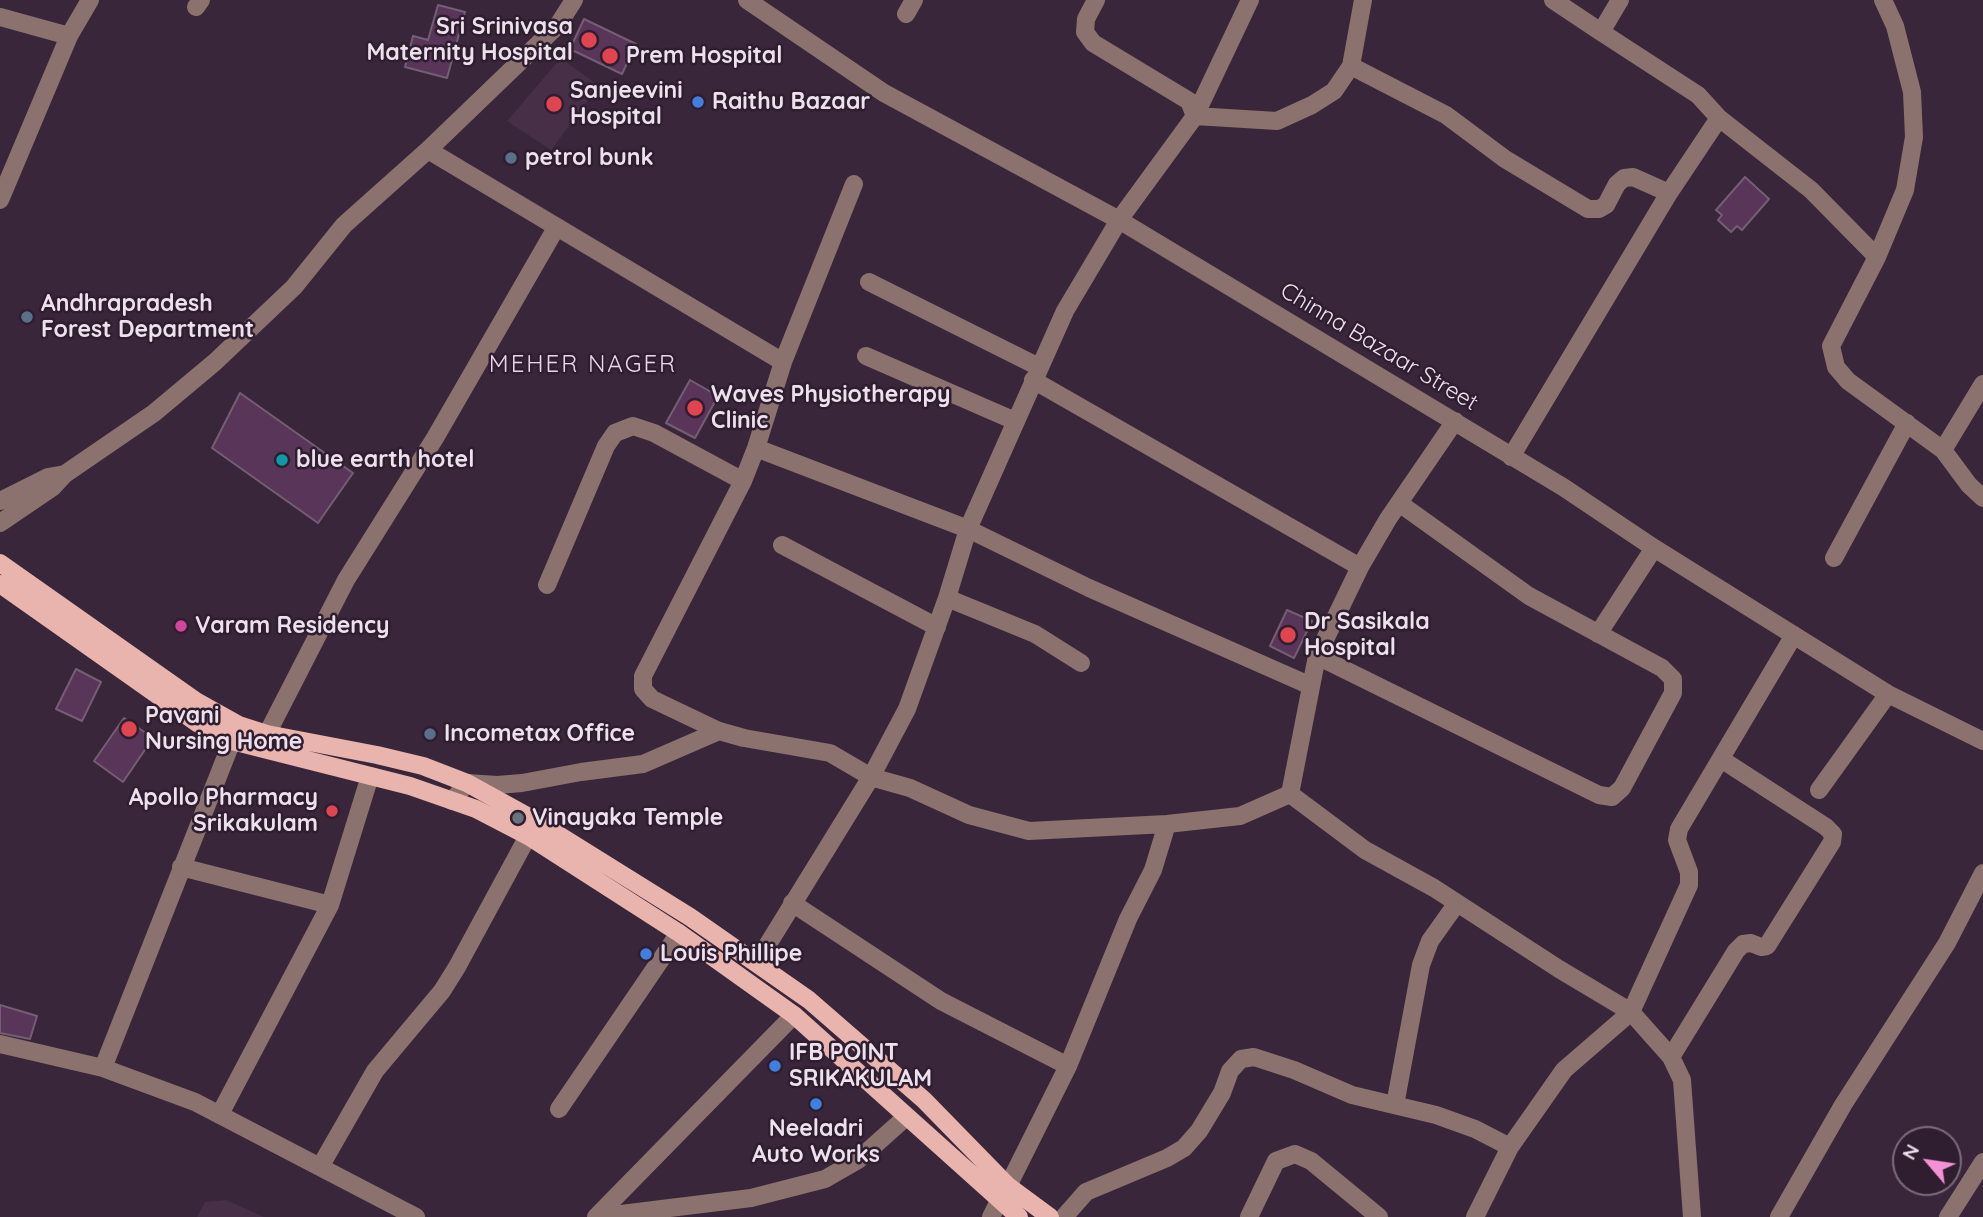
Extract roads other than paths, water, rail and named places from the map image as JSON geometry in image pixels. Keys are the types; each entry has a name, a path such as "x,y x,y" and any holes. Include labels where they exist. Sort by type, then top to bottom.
{"main road":[{"path":"0,563 197,701 239,725 267,734 423,766 467,783 560,835 690,917 809,1000 924,1100 1000,1201 1050,1217"},
{"path":"0,584 197,723 232,741 410,786 476,809 528,836 679,933 794,1015 1019,1217"}],"street":[{"path":"0,200 8,161 69,36 90,0"},
{"path":"0,523 154,413 215,362 293,287 344,225 428,150 558,25 574,0"},
{"name":"Chinna Bazaar Street","path":"747,0 884,93 1119,220 1563,487 1654,548 1888,694 1983,741"},
{"path":"1096,0 1086,19 1085,32 1093,43 1189,101 1195,116"},
{"path":"757,962 871,777 907,709 947,598 968,529 1065,311 1119,220 1195,116 1250,0"},
{"path":"1195,116 1277,121 1312,105 1334,91 1351,66 1363,0"},
{"path":"1553,0 1698,95 1719,118 1811,190 1877,257"},
{"path":"1601,32 1620,0"},
{"path":"1883,0 1895,26 1912,92 1914,137 1905,190 1877,257 1831,346 1836,367 1848,381 1943,450 1969,485 1983,498"},
{"path":"0,17 69,36"},
{"path":"1351,66 1446,115 1505,159 1588,209 1599,209 1606,205 1623,178 1633,177 1669,193"},
{"path":"1511,457 1669,193 1719,118"},
{"path":"428,150 783,362"},
{"path":"854,184 783,362 757,448 743,481 643,676 643,689 652,699 719,731 830,753 871,777 910,788 969,815 1029,831 1167,824 1240,816 1290,794"},
{"path":"267,734 346,580 435,438 556,228"},
{"path":"869,282 1036,374 1360,567"},
{"path":"866,356 1015,421"},
{"path":"1943,450 1983,384"},
{"path":"1290,794 1317,656 1360,567 1399,503 1455,421"},
{"path":"1834,558 1907,423"},
{"path":"547,585 606,446 615,433 633,426 654,433 743,481"},
{"path":"757,448 968,529 1311,686"},
{"path":"0,501 48,477 65,474"},
{"path":"1317,656 1599,795 1612,797 1622,788 1673,693 1672,679 1662,668 1529,596 1399,503"},
{"path":"782,545 937,627"},
{"path":"1598,634 1654,548"},
{"path":"947,598 1035,634 1081,663"},
{"path":"1475,1217 1510,1147 1564,1070 1631,1012 1689,885 1689,872 1677,841 1679,829 1794,635"},
{"path":"1818,790 1888,694"},
{"path":"452,801 467,783 522,783 643,764 719,731"},
{"path":"103,1068 232,741"},
{"path":"1671,1057 1736,951 1743,944 1751,943 1761,947 1772,941 1832,842 1833,834 1826,827 1721,759"},
{"path":"220,1114 330,905 370,776"},
{"path":"1290,794 1365,850 1434,888 1631,1012 1671,1057 1682,1080 1692,1217"},
{"path":"1000,1201 1068,1066 1128,919 1153,870 1167,824"},
{"path":"320,1167 375,1071 442,990 457,967 477,935 528,836"},
{"path":"181,867 330,905"},
{"path":"1779,1217 1843,1105 1947,943 1983,873"},
{"path":"792,903 941,1001 1068,1066"},
{"path":"1395,1104 1421,965 1430,941 1457,903"},
{"path":"559,1109 679,933"},
{"path":"596,1217 794,1015"},
{"path":"0,1045 103,1068 220,1114 416,1217"},
{"path":"1064,1217 1086,1192 1184,1148 1199,1130 1222,1093 1230,1072 1241,1059 1254,1057 1294,1070 1352,1095 1436,1115 1475,1129 1510,1147"},
{"path":"596,1217 751,1198 825,1179 858,1160 906,1116"},
{"path":"1249,1217 1276,1161 1295,1154 1311,1161 1379,1217"},
{"path":"1948,1217 1983,1162"},
{"path":"751,1198 753,1217"}],"place":[{"name":"Sri Srinivasa Maternity Hospital","path":"589,40"},
{"name":"Prem Hospital","path":"610,56"},
{"name":"Raithu Bazaar","path":"698,102"},
{"name":"Sanjeevini Hospital","path":"554,104"},
{"name":"petrol bunk","path":"511,158"},
{"name":"Andhrapradesh Forest Department","path":"27,317"},
{"name":"Waves Physiotherapy Clinic","path":"695,408"},
{"name":"blue earth hotel","path":"282,460"},
{"name":"Varam Residency","path":"181,626"},
{"name":"Dr Sasikala Hospital","path":"1288,635"},
{"name":"Pavani Nursing Home","path":"129,729"},
{"name":"Incometax Office","path":"430,734"},
{"name":"Apollo Pharmacy Srikakulam","path":"332,811"},
{"name":"Vinayaka Temple","path":"518,818"},
{"name":"Louis Phillipe","path":"646,954"},
{"name":"IFB POINT SRIKAKULAM","path":"775,1066"},
{"name":"Neeladri Auto Works","path":"816,1104"}],"district":[{"name":"MEHER NAGER","path":"583,365"}]}
